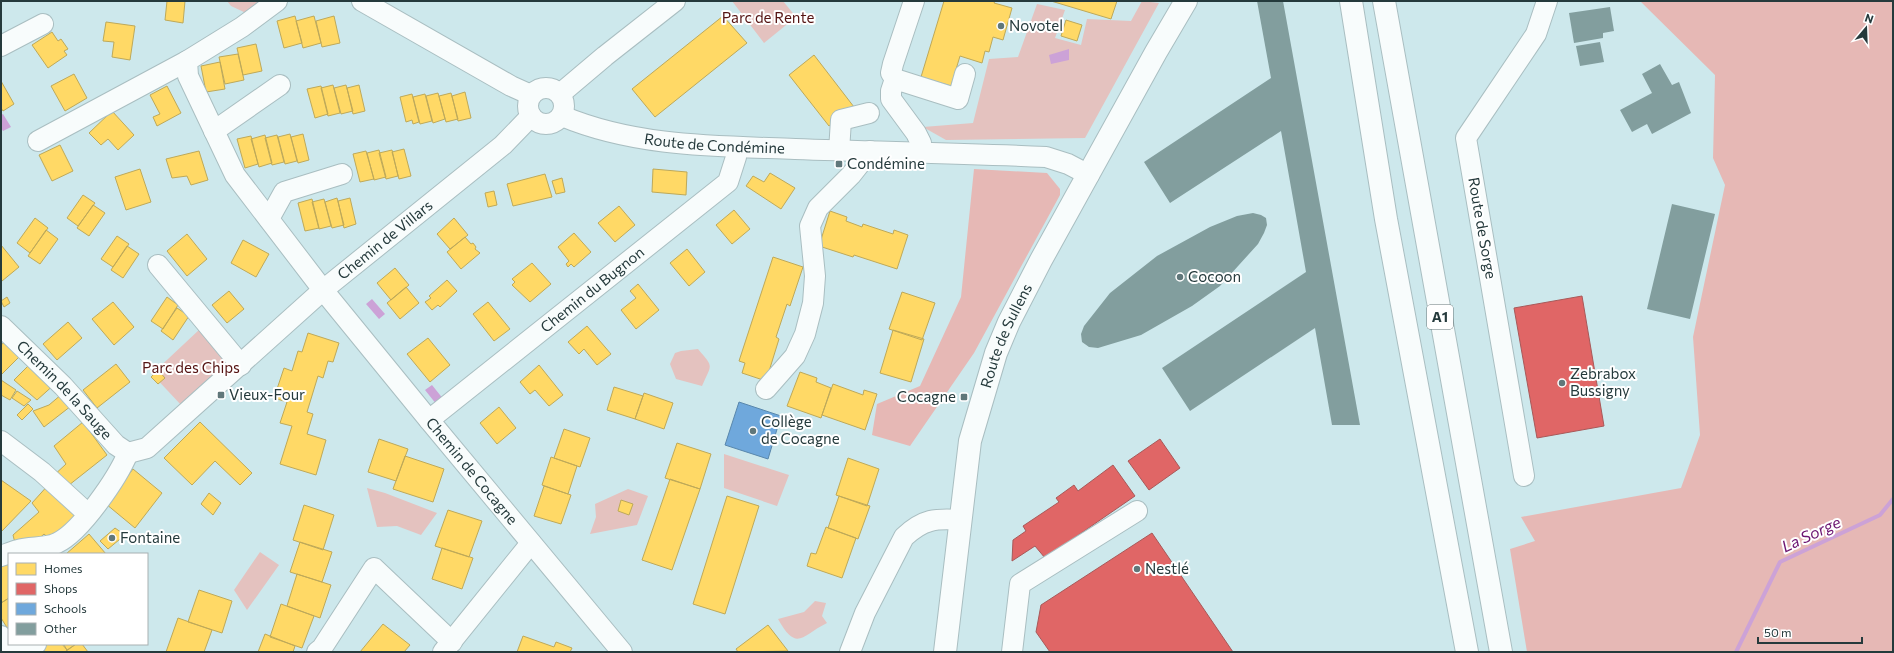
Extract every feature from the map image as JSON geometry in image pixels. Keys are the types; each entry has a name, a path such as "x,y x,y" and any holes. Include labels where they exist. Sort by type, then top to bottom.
{"main road":[{"name":"Route de Sullens","path":"945,652 970,441 996,353 1024,293 1149,64 1186,1"},
{"name":"A1","path":"1351,1 1386,219 1466,652"},
{"name":"A1","path":"1384,1 1500,645"},
{"path":"1448,556 1454,652"}],"street":[{"path":"38,141 187,62 242,27 277,1"},
{"path":"362,1 511,86 531,95"},
{"path":"560,94 605,56 675,1"},
{"path":"914,1 891,73 895,79 963,101 965,74"},
{"name":"Route de Sorge","path":"1524,476 1466,138 1536,34 1546,1"},
{"path":"1,46 42,24"},
{"name":"Chemin de Cocagne","path":"187,62 188,76 235,175 324,290 429,420 622,652"},
{"path":"895,79 891,91 891,99 916,133 920,143 921,153"},
{"path":"214,131 280,85"},
{"path":"542,88 549,88 560,94 565,108 558,121 546,125 535,121 531,116 528,106 531,95 542,88"},
{"path":"839,151 841,120 869,113"},
{"name":"Chemin de Villars","path":"128,453 147,448 324,290 503,145 531,116"},
{"name":"Route de Condémine","path":"562,116 598,130 661,143 839,151 1046,157 1068,164 1089,175"},
{"name":"Chemin du Bugnon","path":"429,420 728,182 736,157 737,147"},
{"path":"766,389 795,356 805,334 813,303 815,276 810,226 818,208 851,175 870,151"},
{"path":"268,219 284,192 342,174"},
{"path":"158,266 241,365"},
{"name":"Chemin de la Sauge","path":"1,326 63,386 116,445 128,453"},
{"path":"1,441 42,472 88,514"},
{"path":"10,553 19,550 48,546 56,548 77,528 88,514 122,468 128,453"},
{"path":"1012,652 1020,584 1137,511"},
{"path":"850,652 865,613 904,537 914,527 926,521 941,518 961,520"},
{"path":"318,652 348,610 374,568 447,647 531,543"},
{"path":"1,636 8,644"},
{"path":"21,652 34,645"}],"green space":[{"path":"227,1 262,1 246,13 231,6"},
{"name":"Parc de Rente","path":"732,1 783,1 796,17 764,43"},
{"path":"1142,1 1159,3 1085,138 946,140 923,127 973,123 989,59 1018,57 1037,4 1065,10 1055,38 1081,45 1087,19 1131,21"},
{"name":"Parc des Chips","path":"200,329 231,362 182,406 152,374"},
{"path":"698,349 710,366 702,386 676,379 670,364 675,353"},
{"path":"724,454 789,475 777,506 724,488"},
{"path":"367,488 385,493 437,513 421,535 397,526 377,527"},
{"path":"628,489 648,496 637,525 590,534 596,517 595,504"},
{"path":"260,552 279,565 247,610 234,590"},
{"path":"815,601 826,603 822,616 827,623 806,636 795,638 790,636 778,619 804,612"}],"shaded area":[{"path":"1640,1 1893,1 1893,652 1527,652 1510,549 1535,541 1521,517 1681,488 1700,435 1693,337 1725,185 1713,158 1715,75"},
{"path":"1069,49 1069,60 1051,64 1049,55"},
{"path":"3,114 11,127 3,131 1,128 1,115"},
{"path":"974,169 1047,173 1060,189 1060,195 974,353 910,446 872,435 877,404 920,386 961,297"},
{"path":"372,299 385,314 379,319 366,304"},
{"path":"432,385 444,400 437,405 425,390"}],"building: Homes":[{"path":"167,1 185,1 183,23 165,20"},
{"path":"944,1 995,1 994,3 1012,8 1003,40 993,37 989,52 985,51 982,63 960,56 951,86 921,77"},
{"path":"1051,1 1117,1 1111,19"},
{"path":"295,16 302,43 284,48 277,21"},
{"path":"314,16 321,43 303,48 296,21"},
{"path":"334,16 340,43 322,47 316,21"},
{"path":"723,16 747,43 655,117 632,89"},
{"path":"1066,20 1082,25 1077,41 1061,36"},
{"path":"106,22 135,26 130,60 112,57 114,42 103,41"},
{"path":"52,32 58,41 61,39 68,49 64,51 67,55 48,68 32,45"},
{"path":"256,44 262,71 243,75 237,48"},
{"path":"238,54 244,80 225,84 219,57"},
{"path":"814,55 854,107 829,126 789,75"},
{"path":"220,62 225,89 206,92 201,66"},
{"path":"74,74 87,98 65,111 51,86"},
{"path":"1,81 14,104 3,111 1,108"},
{"path":"333,85 340,113 328,116 321,88"},
{"path":"346,85 353,111 341,114 334,88"},
{"path":"359,85 365,111 353,114 347,88"},
{"path":"167,86 181,113 157,126 153,117 160,114 150,95"},
{"path":"321,86 328,114 315,118 307,89"},
{"path":"465,92 471,118 458,121 452,96"},
{"path":"438,93 445,119 433,123 426,96"},
{"path":"451,93 458,119 446,122 439,96"},
{"path":"412,94 419,122 413,124 412,120 406,122 400,97"},
{"path":"425,94 432,121 420,124 413,97"},
{"path":"112,111 134,135 118,150 108,139 101,145 89,133"},
{"path":"290,134 297,161 285,164 278,137"},
{"path":"303,134 309,160 298,163 291,137"},
{"path":"265,135 272,163 259,167 251,139"},
{"path":"277,135 284,162 272,165 265,138"},
{"path":"251,136 258,164 245,168 237,139"},
{"path":"60,145 73,171 52,181 39,155"},
{"path":"404,149 411,176 399,179 392,152"},
{"path":"379,150 386,177 374,180 367,153"},
{"path":"392,150 398,176 386,179 379,153"},
{"path":"199,151 208,180 191,185 187,176 172,178 166,159"},
{"path":"366,151 374,179 360,182 353,154"},
{"path":"140,169 151,202 126,210 115,177"},
{"path":"653,169 687,172 686,195 652,192"},
{"path":"770,173 795,188 781,209 746,186 753,176 764,182"},
{"path":"545,174 552,197 513,206 507,184"},
{"path":"562,178 565,192 556,194 552,181"},
{"path":"494,191 497,205 488,207 485,193"},
{"path":"83,195 95,203 78,226 67,218"},
{"path":"337,198 344,225 332,228 325,202"},
{"path":"350,198 356,224 344,228 338,201"},
{"path":"312,199 319,228 305,231 298,203"},
{"path":"324,199 331,226 319,229 312,202"},
{"path":"93,205 105,213 89,236 77,228"},
{"path":"619,206 635,225 615,242 598,223"},
{"path":"734,210 750,229 732,244 716,225"},
{"path":"830,211 847,217 846,221 862,227 863,224 893,234 894,230 908,235 897,269 854,255 853,257 819,246"},
{"path":"35,218 48,228 30,253 17,243"},
{"path":"454,218 468,235 450,249 437,234"},
{"path":"46,230 58,239 40,264 28,256"},
{"path":"574,233 591,252 574,267 571,264 568,267 566,264 569,261 558,247"},
{"path":"187,234 207,259 187,276 167,251"},
{"path":"117,236 129,244 113,267 101,259"},
{"path":"465,237 471,244 473,243 476,247 475,249 480,253 461,269 447,252"},
{"path":"243,240 269,254 256,277 231,263"},
{"path":"1,245 19,267 2,281 1,279"},
{"path":"127,246 139,254 123,278 111,270"},
{"path":"687,249 705,272 689,286 670,263"},
{"path":"773,257 803,267 790,306 787,304 776,337 779,339 766,381 742,373 745,363 739,361"},
{"path":"532,263 551,284 530,302 512,285 515,282 512,279"},
{"path":"395,268 409,285 391,300 377,283"},
{"path":"447,280 457,291 440,307 438,305 432,310 425,302 431,298 429,296"},
{"path":"638,284 659,310 636,329 621,310 636,298 630,291"},
{"path":"406,287 419,303 400,319 387,303"},
{"path":"229,291 244,309 227,323 212,305"},
{"path":"902,292 935,303 922,340 889,329"},
{"path":"7,297 10,303 4,307 1,301"},
{"path":"167,297 178,305 163,329 151,321"},
{"path":"113,302 134,327 114,345 92,319"},
{"path":"488,302 510,329 494,341 473,314"},
{"path":"177,308 189,316 173,340 161,331"},
{"path":"68,322 82,338 57,360 43,344"},
{"path":"587,326 611,354 597,365 584,349 579,354 568,342"},
{"path":"893,330 924,339 911,382 880,373"},
{"path":"308,333 339,343 333,362 328,361 323,378 318,376 307,412 313,414 307,434 326,440 316,475 280,464 292,426 280,423 287,402 274,398 284,368 292,371 298,351 302,352"},
{"path":"428,338 450,365 430,382 407,354"},
{"path":"7,340 22,354 1,375 1,345"},
{"path":"32,362 56,383 37,400 14,380"},
{"path":"116,364 130,382 97,408 83,390"},
{"path":"539,365 563,395 549,406 535,390 530,394 520,382"},
{"path":"158,370 165,378 158,384 151,377"},
{"path":"800,372 817,378 816,382 831,388 821,418 787,406"},
{"path":"1,380 16,390 10,400 1,395"},
{"path":"833,384 863,395 864,390 877,394 865,430 822,415"},
{"path":"614,387 643,396 635,419 607,410"},
{"path":"17,391 31,400 24,406 12,398"},
{"path":"644,393 673,403 664,429 635,419"},
{"path":"62,394 71,406 44,427 33,411 49,405"},
{"path":"28,404 33,409 22,420 17,415"},
{"path":"499,407 516,428 497,444 480,423"},
{"path":"83,422 107,455 64,489 51,478 66,464 54,446"},
{"path":"200,422 252,473 240,485 215,461 192,485 164,458"},
{"path":"564,429 590,438 580,467 554,458"},
{"path":"379,439 408,449 396,481 368,472"},
{"path":"677,443 711,454 700,489 665,478"},
{"path":"405,456 444,469 433,502 393,489"},
{"path":"551,457 577,466 568,494 542,485"},
{"path":"848,458 879,469 867,506 836,495"},
{"path":"133,469 162,493 135,528 106,504"},
{"path":"670,479 700,489 672,570 642,560"},
{"path":"1,480 31,501 1,532"},
{"path":"50,483 82,516 53,542 44,534 33,544 15,543 13,535 39,512 32,503"},
{"path":"544,486 571,495 561,524 534,516"},
{"path":"209,493 221,503 213,515 201,504"},
{"path":"727,496 759,506 725,614 693,604"},
{"path":"839,496 870,506 858,539 828,528"},
{"path":"621,500 633,504 629,515 618,511"},
{"path":"304,505 334,515 323,550 293,540"},
{"path":"448,510 482,521 469,557 435,546"},
{"path":"826,527 856,538 842,578 807,566 811,553 816,554"},
{"name":"Fontaine","path":"115,528 125,535 108,549 100,541"},
{"path":"89,534 105,553 67,553"},
{"path":"300,542 332,552 322,582 290,572"},
{"path":"442,548 473,558 462,589 432,579"},
{"path":"7,561 8,562 8,599 1,603 1,565"},
{"path":"297,574 331,585 320,618 287,606"},
{"path":"199,590 232,601 222,633 188,622"},
{"path":"8,599 8,629 1,618 1,603"},
{"path":"281,604 314,616 302,648 270,637"},
{"path":"178,618 212,630 204,652 166,652"},
{"path":"383,624 410,645 404,652 360,652"},
{"path":"768,625 788,651 738,652 736,649"},
{"path":"265,634 295,646 293,652 258,652"},
{"path":"523,636 554,647 556,642 572,648 570,652 517,652"},
{"path":"47,645 63,645 67,650 65,652 38,652"},
{"path":"64,645 74,645 67,650"},
{"path":"75,645 83,645 88,652 65,652"}],"building: Shops":[{"path":"1582,296 1604,426 1537,438 1514,308"},
{"path":"1160,439 1180,468 1149,490 1128,461"},
{"path":"1113,465 1135,496 1045,558 1035,546 1012,561 1013,540 1026,531 1023,526 1059,502 1056,498 1074,485 1078,491"},
{"name":"Nestlé","path":"1152,533 1233,652 1050,652 1036,632 1041,605"}],"building: Schools":[{"name":"Collège de Cocagne","path":"739,402 781,416 768,459 725,445"}],"building: Other":[{"path":"1257,1 1283,1 1360,425 1332,425 1315,328 1190,411 1162,368 1306,272 1281,131 1170,203 1144,162 1271,78"},
{"path":"1610,7 1614,31 1603,33 1603,38 1574,43 1569,13"},
{"path":"1600,42 1604,62 1580,66 1576,46"},
{"path":"1660,64 1672,85 1679,82 1691,113 1652,134 1647,124 1632,132 1620,110 1652,93 1642,74"},
{"path":"1672,204 1715,214 1690,319 1647,309"},
{"name":"Cocoon","path":"1253,213 1266,218 1267,225 1264,233 1258,244 1220,286 1192,306 1141,335 1098,348 1089,347 1082,342 1081,334 1084,326 1110,293 1157,256 1210,227 1237,216"}],"waterway":[{"name":"La Sorge","path":"1736,652 1780,562 1880,515 1893,499"}],"place":[{"name":"Novotel","path":"1001,26"},
{"name":"Condémine","path":"839,164"},
{"name":"Cocoon","path":"1180,277"},
{"name":"Zebrabox Bussigny","path":"1562,383"},
{"name":"Vieux-Four","path":"221,395"},
{"name":"Cocagne","path":"964,397"},
{"name":"Collège de Cocagne","path":"753,431"},
{"name":"Fontaine","path":"112,538"},
{"name":"Nestlé","path":"1137,569"}]}
